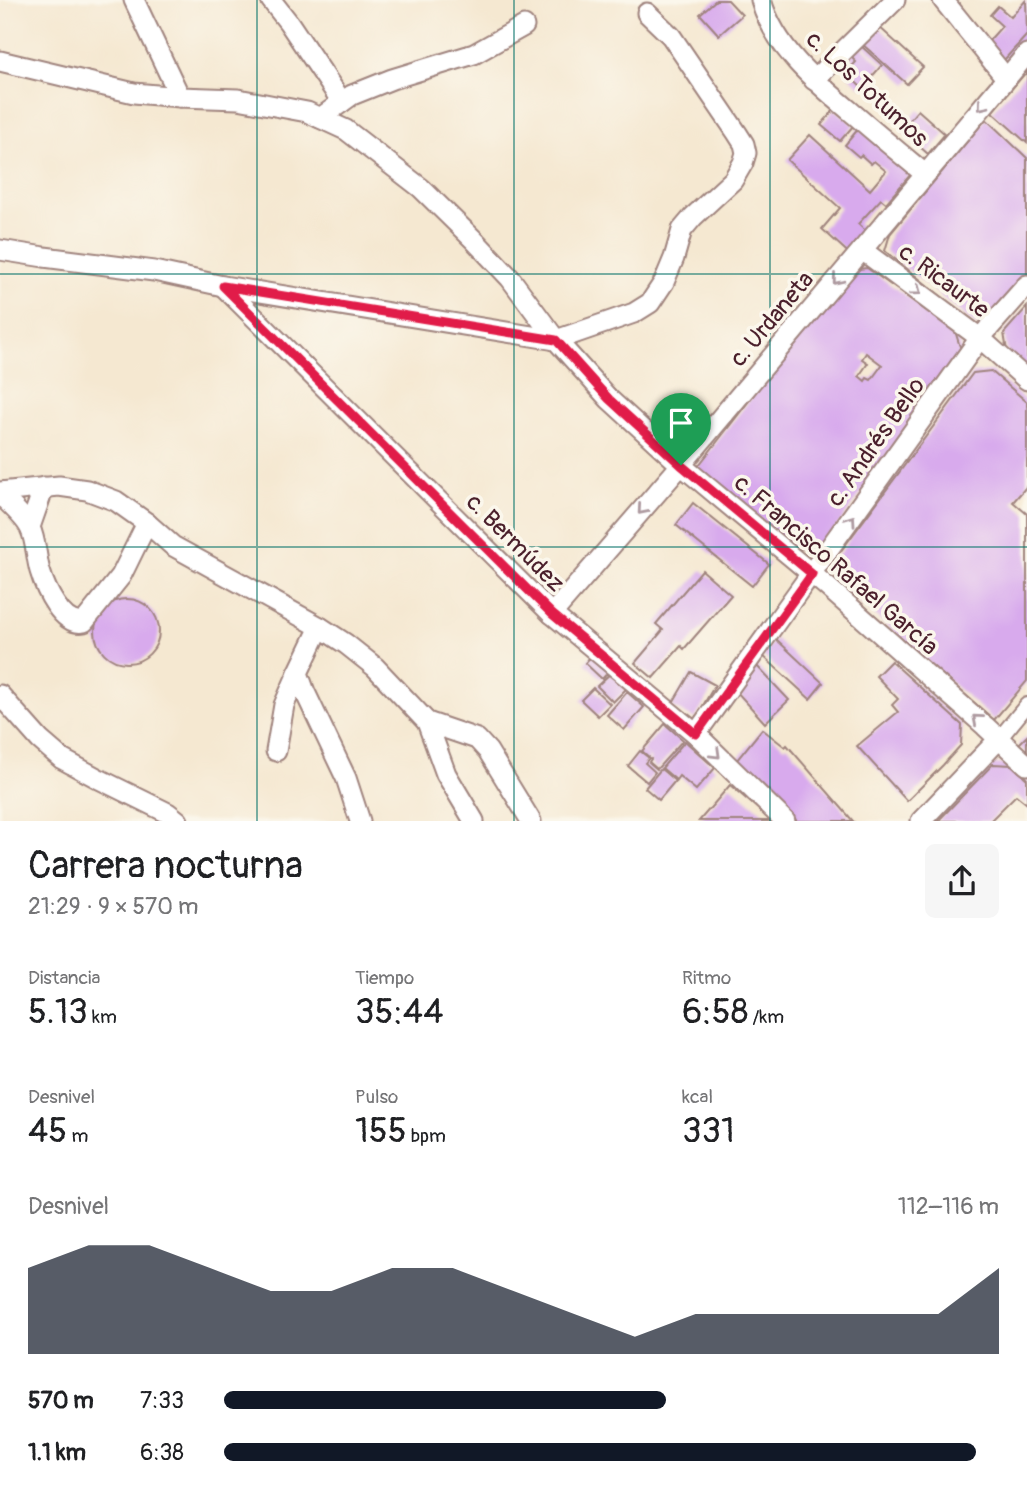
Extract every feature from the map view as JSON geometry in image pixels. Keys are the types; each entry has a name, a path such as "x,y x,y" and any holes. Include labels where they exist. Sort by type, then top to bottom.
{"street":[{"path":"134,0 180,97"},
{"path":"271,0 342,102"},
{"name":"c. Los Totumos","path":"761,0 763,9 781,41 796,62 925,174"},
{"path":"814,80 895,0"},
{"path":"943,0 1006,78"},
{"path":"0,250 154,271 223,286 556,340 634,313 650,303 664,282 682,230 733,180 746,153 737,133 671,36 647,13"},
{"path":"320,118 352,95 392,79 474,54 524,26"},
{"name":"c. Urdaneta","path":"552,614 1027,54"},
{"name":"c. Francisco Rafael García","path":"0,61 134,93 238,99 307,112 346,130 421,188 510,278 556,340 609,399 681,465 812,574 1027,765"},
{"name":"c. Ricaurte","path":"862,250 980,338 1027,380"},
{"name":"c. Andrés Bello","path":"696,734 980,338 1027,285"},
{"name":"c. Bermúdez","path":"223,286 552,614 696,734 785,821"},
{"path":"0,493 59,486 86,490 116,502 147,523 173,546 346,643 375,667 427,722 446,774 474,821"},
{"path":"30,527 44,487"},
{"path":"0,493 30,527 40,572 51,597 70,621 77,624 84,622 121,576 147,523"},
{"path":"276,751 284,705 320,627"},
{"path":"298,673 346,778 360,821"},
{"path":"0,695 40,740 62,759 168,813 178,821"},
{"path":"921,821 999,739 1027,705"},
{"path":"427,722 477,739 488,751 531,821"}],"building":[{"path":"716,0 728,0 742,15 719,35 700,14"},
{"path":"1026,0 1027,35 1004,60 986,44 1002,26 990,15 998,6 1011,17"},
{"path":"877,25 923,67 907,84 861,43"},
{"path":"860,45 882,65 862,88 846,73 856,62 850,56"},
{"path":"1027,71 1027,143 992,112"},
{"path":"835,109 854,125 840,141 821,125"},
{"path":"918,110 945,134 928,154 901,130"},
{"path":"986,119 1027,158 1027,282 992,323 975,324 885,251 890,234"},
{"path":"859,128 912,173 886,203 881,199 858,224 872,237 853,257 822,229 840,208 787,160 810,135 870,190 886,171 874,161 871,164 861,155 859,157 845,145"},
{"path":"867,268 955,331 963,356 821,548 797,549 696,469 851,270","holes":["866,353 882,365 871,380 867,378 865,381 859,376 868,363 862,359"]},
{"path":"1027,307 1027,367 1007,351 1004,333"},
{"path":"991,371 1027,402 1027,486 1013,502 1027,514 1027,681 994,720 837,582 835,559 973,373"},
{"path":"693,503 769,564 752,586 676,525"},
{"path":"702,570 731,595 684,649 681,646 653,678 635,663 663,630 656,624"},
{"path":"127,599 150,608 159,631 150,654 127,663 104,654 95,631 104,608"},
{"path":"776,639 823,683 810,699 762,655"},
{"path":"594,653 611,669 602,679 585,663"},
{"path":"891,661 962,725 961,745 907,801 857,746 898,712 892,705 898,699 876,676"},
{"path":"754,663 789,700 765,723 735,690"},
{"path":"612,672 627,688 613,702 597,686"},
{"path":"691,672 715,685 695,719 671,706"},
{"path":"593,688 610,704 598,716 581,700"},
{"path":"627,692 644,707 624,730 607,715"},
{"path":"665,724 683,740 657,769 642,751"},
{"path":"762,729 785,747 787,745 853,821 797,821 732,766"},
{"path":"1027,736 1027,754 1018,745"},
{"path":"685,741 715,768 696,790 679,776 676,780 662,768"},
{"path":"640,751 649,758 645,763 655,772 647,782 628,766"},
{"path":"993,764 1012,765 1027,779 1027,804 1016,795 990,821 938,821"},
{"path":"661,769 675,781 659,800 645,788"},
{"path":"730,785 772,821 699,821"}],"route":[{"path":"223,286 556,340 609,399 681,465 812,574 696,734 552,614 223,286"}]}
